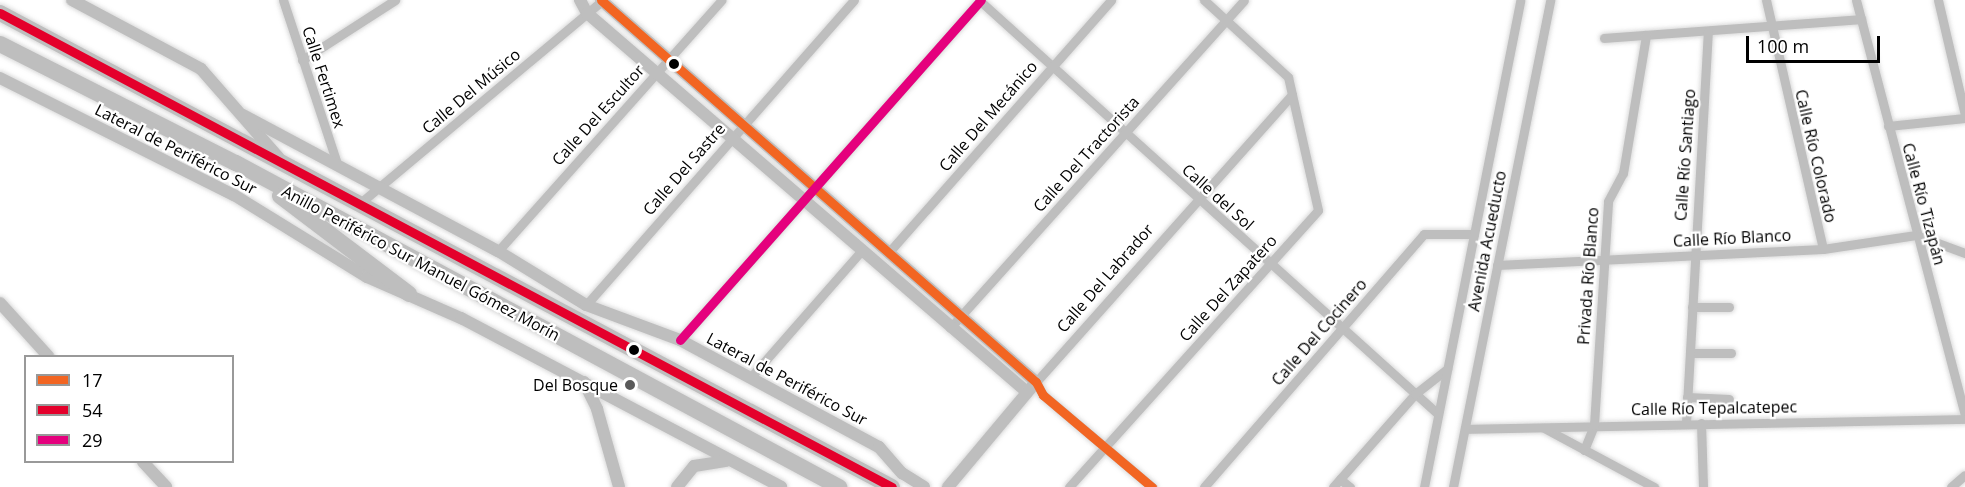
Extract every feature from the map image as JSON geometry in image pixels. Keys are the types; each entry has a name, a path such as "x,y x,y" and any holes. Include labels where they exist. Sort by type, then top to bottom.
{"highway":[{"name":"Anillo Periférico Sur Manuel Gómez Morín","path":"0,13 892,487"},
{"name":"Anillo Periférico Sur Manuel Gómez Morín","path":"0,44 236,163 839,487"},
{"path":"0,53 60,75"},
{"path":"236,163 410,294"}],"street":[{"path":"72,0 201,69 283,164"},
{"name":"Calle Fertimex","path":"283,0 337,163"},
{"path":"302,60 395,0"},
{"path":"580,0 587,13 950,328 1027,392 1043,395"},
{"path":"602,0 1036,382 1043,395 1152,487"},
{"name":"Calle Del Músico","path":"359,204 602,0"},
{"name":"Calle Del Escultor","path":"498,251 722,0"},
{"name":"Calle Del Sastre","path":"586,305 854,0"},
{"path":"680,340 980,0"},
{"name":"Calle del Sol","path":"980,0 1269,265 1438,414"},
{"name":"Calle Del Mecánico","path":"889,252 1111,0"},
{"path":"1204,0 1226,20"},
{"name":"Calle Del Tractorista","path":"950,328 1244,0"},
{"name":"Avenida Acueducto","path":"1424,487 1520,0"},
{"name":"Avenida Acueducto","path":"1453,487 1550,0"},
{"name":"Calle Río Colorado","path":"1766,0 1770,28 1823,249"},
{"name":"Calle Río Tizapán","path":"1856,0 1965,417"},
{"path":"1888,126 1965,117 1938,0"},
{"path":"1604,38 1770,28 1861,19"},
{"name":"Calle Del Zapatero","path":"1069,487 1318,210 1288,77 1226,20"},
{"name":"Calle Río Santiago","path":"1686,423 1708,32"},
{"name":"Privada Río Blanco","path":"1584,450 1594,425 1608,201 1623,173 1646,35"},
{"name":"Lateral de Periférico Sur","path":"0,78 234,195 367,277 410,294 584,382 781,487"},
{"name":"Calle Del Labrador","path":"948,487 1027,392 1196,198 1292,95"},
{"name":"Lateral de Periférico Sur","path":"243,115 337,163 498,251 586,305 680,340 879,447 902,473 924,487"},
{"name":"Calle Del Cocinero","path":"1204,487 1425,234 1474,234"},
{"name":"Calle Río Blanco","path":"1497,265 1823,249 1916,235 1965,253"},
{"path":"750,378 861,251"},
{"path":"0,303 46,355"},
{"path":"1692,307 1729,307"},
{"path":"1689,353 1731,354"},
{"path":"1333,487 1415,394 1447,369"},
{"path":"584,382 597,409 619,487"},
{"path":"1687,397 1729,399"},
{"name":"Calle Río Tepalcatepec","path":"1465,429 1965,417"},
{"path":"1701,423 1703,487"},
{"path":"1542,426 1654,487"},
{"path":"677,487 694,466 714,460 733,461"},
{"path":"144,463 166,487"},
{"path":"1951,487 1965,475"},
{"path":"1340,479 1350,487"}],"transit line":[{"name":"17","path":"601,0 1036,382 1043,395 1152,487"},
{"name":"29","path":"680,340 981,0"},
{"name":"54","path":"0,13 892,487"}],"place":[{"name":"Del Bosque","path":"630,385"}]}
